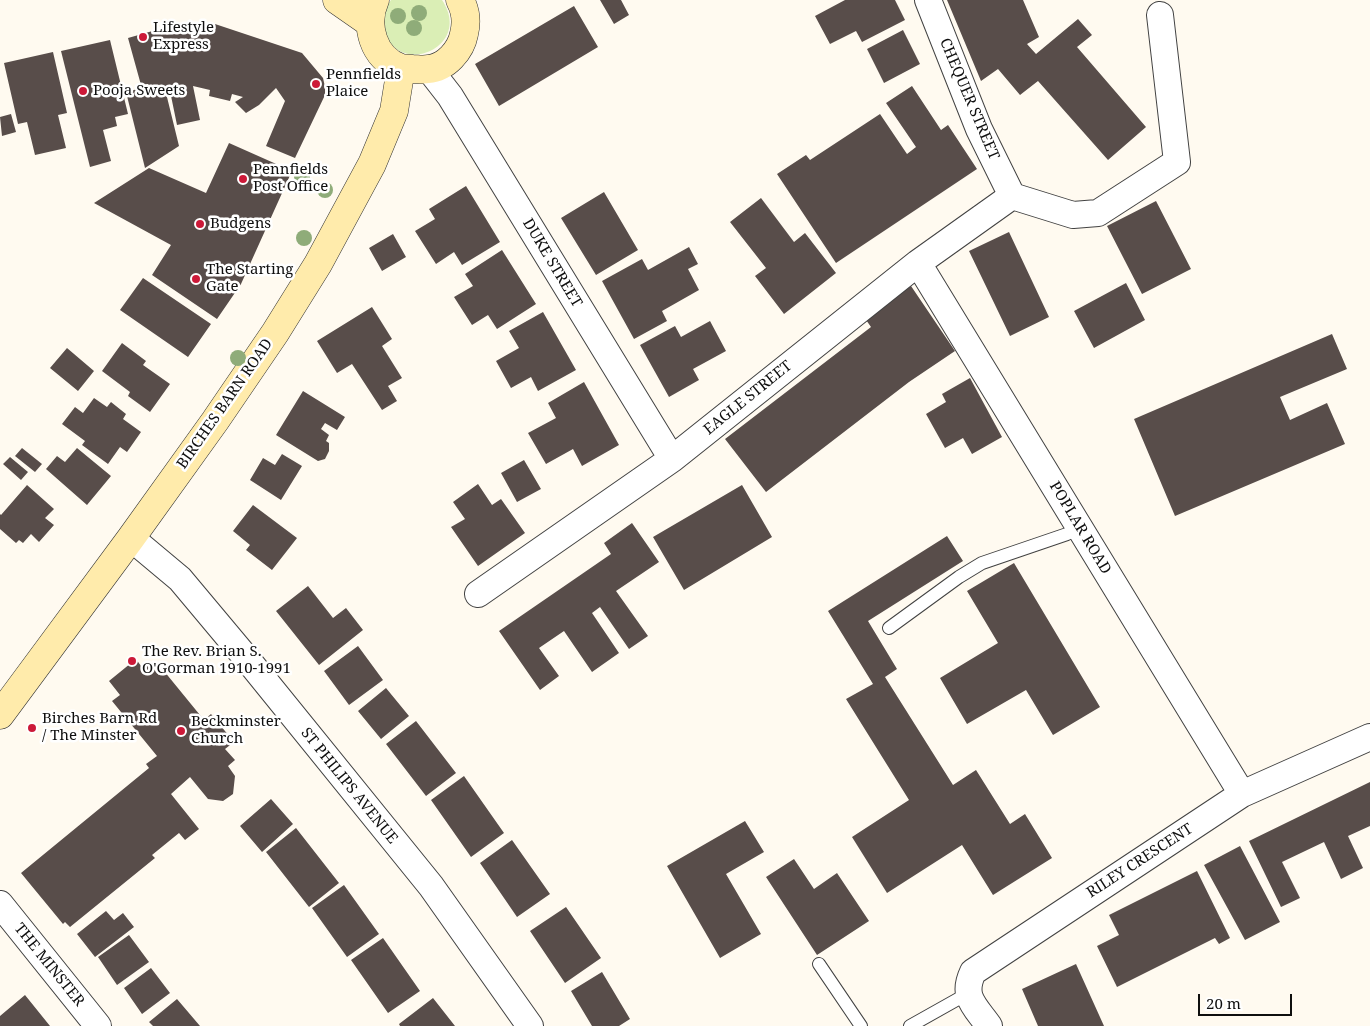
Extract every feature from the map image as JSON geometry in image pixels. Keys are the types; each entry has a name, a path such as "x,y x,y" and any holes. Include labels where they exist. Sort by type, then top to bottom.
{"main road":[{"path":"337,0 372,12 372,37 388,61 401,68 429,70 442,65 455,54 463,40 466,23 464,7 460,0"},
{"name":"BIRCHES BARN ROAD","path":"0,715 131,538 220,412 318,264 372,164 394,111 401,68"}],"street":[{"name":"CHEQUER STREET","path":"928,0 979,129 1012,196"},
{"path":"1012,196 1073,215 1098,213 1177,162 1160,15"},
{"name":"DUKE STREET","path":"429,70 450,96 672,459"},
{"name":"EAGLE STREET","path":"478,594 672,459 918,263 1012,196"},
{"name":"POPLAR ROAD","path":"918,263 1242,794"},
{"name":"ST PHILIPS AVENUE","path":"131,538 180,579 252,665 431,886 530,1026"},
{"name":"RILEY CRESCENT","path":"967,994 968,982 973,972 1242,794 1370,737"},
{"name":"THE MINSTER","path":"0,904 98,1026"},
{"path":"967,994 989,1026"}],"lane":[{"path":"890,628 959,577 982,563 1080,528"},
{"path":"820,964 861,1026"},
{"path":"910,1026 967,994"}],"green space":[{"path":"391,0 442,0 449,17 448,32 441,43 429,51 416,54 403,52 391,44 384,29 383,21 385,10"}],"building":[{"path":"600,0 621,0 629,15 614,24"},
{"path":"845,0 895,0 905,20 862,42 856,31 830,44 815,16"},
{"path":"947,0 1023,0 1039,37 1027,44 1036,54 1078,19 1092,35 1077,47 1146,127 1108,160 1038,81 1020,95 998,69 981,81"},
{"path":"574,6 598,47 499,106 475,64"},
{"path":"215,24 302,53 323,78 325,95 295,158 266,146 285,101 276,88 259,105 246,113 235,102 243,97 232,94 230,101 209,96 210,90 193,86 200,120 177,125 170,91 166,93 179,146 145,168 126,92 142,88 143,91 149,90 148,84 141,85 128,38 163,28"},
{"path":"903,30 920,64 884,83 867,49"},
{"path":"110,40 128,114 115,117 117,126 103,130 111,161 90,167 61,51"},
{"path":"53,52 67,113 58,115 66,148 35,155 27,122 18,124 4,63"},
{"path":"912,86 941,130 948,125 977,169 836,263 777,174 806,155 810,160 880,114 907,154 916,147 886,103"},
{"path":"11,114 16,132 2,136 0,117"},
{"name":"Budgens","path":"229,143 292,171 241,284 217,319 152,275 171,245 94,203 149,168 206,193"},
{"path":"466,186 500,242 462,265 454,252 436,264 415,231 435,219 429,209"},
{"path":"604,192 638,250 596,275 561,218"},
{"path":"761,198 794,242 805,233 836,273 784,314 755,276 766,268 730,222"},
{"path":"1156,201 1191,269 1142,294 1107,226"},
{"path":"1009,232 1049,317 1010,336 969,251"},
{"path":"393,234 406,257 382,271 369,248"},
{"path":"689,247 698,264 688,269 699,290 662,311 667,321 634,339 602,281 642,259 648,270"},
{"path":"502,250 536,304 497,329 488,315 472,325 454,297 473,286 465,274"},
{"path":"143,278 211,324 188,357 120,310"},
{"path":"1126,283 1145,320 1094,348 1074,311"},
{"path":"911,286 955,351 909,382 766,492 725,439 871,327 864,317"},
{"path":"372,307 392,339 382,346 402,378 388,386 397,401 382,410 352,364 337,373 317,341"},
{"path":"543,312 576,370 538,391 531,377 511,388 496,361 519,348 509,331"},
{"path":"710,321 726,351 693,369 699,380 669,397 640,345 675,326 681,337"},
{"path":"1332,334 1347,369 1280,397 1290,420 1327,403 1345,444 1175,516 1134,419"},
{"path":"122,343 146,361 143,365 170,384 150,412 128,396 130,392 102,371"},
{"path":"67,348 94,371 78,391 50,368"},
{"path":"970,378 1002,437 972,454 963,438 945,448 926,414 946,402 942,394"},
{"path":"584,382 619,445 582,466 573,449 546,464 528,433 556,418 548,403"},
{"path":"303,391 345,417 337,430 325,423 321,429 329,435 326,441 329,443 329,451 325,459 318,461 276,435"},
{"path":"94,398 107,407 111,402 126,414 123,419 141,432 127,452 120,447 108,464 82,445 85,441 62,424 75,407 83,413"},
{"path":"22,448 42,464 35,472 15,456"},
{"path":"77,448 111,476 87,505 46,469 57,456 65,462"},
{"path":"282,454 302,466 281,500 250,480 263,458 275,465"},
{"path":"10,457 28,472 21,480 3,464"},
{"path":"524,460 541,489 517,502 501,473"},
{"path":"478,484 492,505 501,499 525,533 478,566 451,527 465,519 453,502"},
{"path":"27,485 54,509 45,518 54,525 39,542 31,534 23,543 19,540 16,543 0,529 0,514"},
{"path":"742,485 772,537 684,590 653,537"},
{"path":"253,505 297,538 272,570 246,550 250,545 233,531"},
{"path":"632,523 659,562 616,591 648,636 629,649 600,607 592,613 619,653 592,672 564,631 539,648 559,676 540,690 499,631 611,554 604,543"},
{"path":"947,536 963,561 868,621 897,669 885,677 953,785 976,770 1010,824 1025,814 1052,858 993,895 962,845 887,893 852,837 909,800 846,699 873,684 828,611"},
{"path":"1014,563 1100,707 1053,735 1026,690 967,724 940,678 998,643 967,591"},
{"path":"308,586 333,618 346,608 363,630 319,665 276,611"},
{"path":"358,646 383,680 349,705 324,671"},
{"path":"136,659 141,666 147,661 159,675 164,671 204,720 211,714 234,742 225,749 235,760 228,766 235,776 233,794 223,801 208,799 190,777 171,794 199,829 185,840 179,833 152,855 155,858 70,927 65,922 63,924 21,873 149,768 146,764 157,756 112,701 120,695 109,681"},
{"path":"386,688 409,716 381,739 358,711"},
{"path":"416,721 456,773 426,796 386,744"},
{"path":"464,776 504,833 471,857 431,800"},
{"path":"1370,782 1370,826 1348,836 1363,868 1341,879 1324,842 1282,862 1300,898 1281,907 1249,841"},
{"path":"271,799 293,824 262,852 240,826"},
{"path":"745,821 764,852 726,874 761,934 720,958 667,866"},
{"path":"296,828 339,883 309,907 266,852"},
{"path":"512,840 550,894 517,917 480,863"},
{"path":"1240,846 1280,922 1245,940 1204,865"},
{"path":"794,859 814,889 837,873 869,921 817,955 766,877"},
{"path":"1197,871 1230,938 1219,944 1215,938 1117,987 1097,946 1119,935 1109,915"},
{"path":"344,885 379,934 347,957 312,908"},
{"path":"566,907 601,958 565,983 530,931"},
{"path":"106,911 114,920 123,913 134,927 95,957 77,934"},
{"path":"129,935 149,962 117,985 98,957"},
{"path":"383,938 420,991 388,1013 351,960"},
{"path":"1076,964 1104,1026 1038,1026 1022,989"},
{"path":"151,968 170,993 142,1014 124,988"},
{"path":"602,972 630,1019 619,1026 592,1026 571,991"},
{"path":"25,995 50,1026 0,1026 0,1016"},
{"path":"433,998 455,1026 400,1026 399,1024"},
{"path":"177,999 200,1026 153,1026 149,1022"}],"place":[{"name":"Lifestyle Express","path":"143,37"},
{"name":"Pennfields Plaice","path":"316,84"},
{"name":"Pooja Sweets","path":"83,91"},
{"name":"Pennfields Post Office","path":"243,179"},
{"name":"Budgens","path":"200,224"},
{"name":"The Starting Gate","path":"196,279"},
{"name":"The Rev. Brian S. O'Gorman 1910-1991","path":"132,661"},
{"name":"Birches Barn Rd / The Minster","path":"32,728"},
{"name":"Beckminster Church","path":"181,731"}]}
